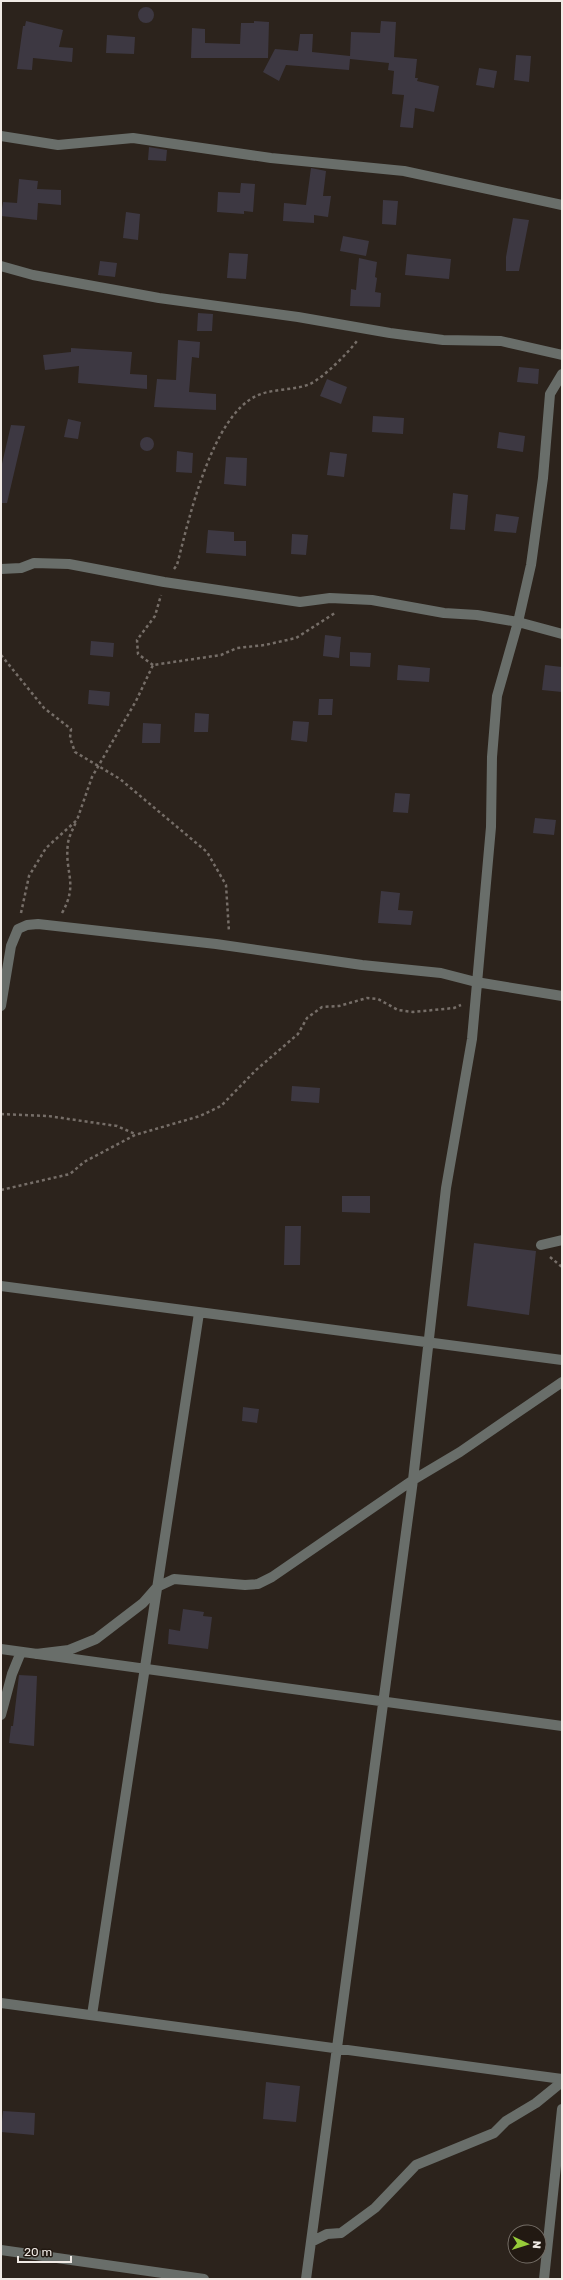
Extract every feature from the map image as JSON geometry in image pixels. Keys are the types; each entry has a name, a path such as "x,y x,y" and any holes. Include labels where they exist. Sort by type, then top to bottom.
{"street":[{"path":"1,136 58,144 133,138 271,158 404,171 562,205"},
{"path":"1,266 33,275 159,298 298,317 364,329 444,340 501,341 562,355"},
{"path":"306,2279 338,2048 381,1703 413,1480 446,1188 472,1039 491,827 492,757 497,696 518,622 531,565 543,478 550,394 562,374"},
{"path":"1,568 21,568 34,563 69,564 164,582 300,602 330,598 372,600 444,613 477,615 518,622 562,634"},
{"path":"1,1006 11,946 18,929 27,925 56,925 233,946 362,965 441,973 476,982 562,996"},
{"path":"541,1245 562,1240"},
{"path":"1,1286 562,1360"},
{"path":"92,2015 146,1669 199,1313"},
{"path":"36,1654 69,1650 96,1639 143,1603 157,1587 174,1579 258,1584 272,1577 413,1480 460,1452 562,1382"},
{"path":"1,1649 381,1703 562,1726"},
{"path":"1,1715 12,1674 21,1652"},
{"path":"1,2003 562,2079"},
{"path":"311,2242 327,2234 340,2233 375,2208 394,2186 416,2165 494,2133 506,2121 536,2103 562,2082"},
{"path":"544,2279 562,2109"},
{"path":"1,2250 204,2279"}],"path":[{"path":"336,612 296,638 265,645 236,648 221,655 153,665 138,654 137,640 155,616 164,582 177,565 211,454 223,430 239,409 256,396 310,384 335,364 355,344 364,329"},
{"path":"1,655 44,708 71,729 70,738 74,752 81,758 99,766 120,779 207,852 226,885 230,938 233,946"},
{"path":"56,925 70,899 71,882 68,842 76,820 92,778 136,701 153,665"},
{"path":"16,933 29,876 46,848 76,820"},
{"path":"1,1190 70,1174 84,1162 135,1135 200,1116 221,1106 256,1070 298,1034 307,1018 322,1007 339,1006 367,998 378,1000 398,1010 413,1012 454,1008 475,1000"},
{"path":"1,1114 48,1116 118,1126 135,1135"}],"building":[{"path":"143,7 149,7 154,12 152,21 149,23 143,23 138,18 138,12"},
{"path":"26,21 63,30 59,47 73,48 72,62 33,58 32,70 17,69 23,26 25,26"},
{"path":"254,21 269,22 268,58 191,58 192,28 205,29 205,43 240,44 241,23 254,23"},
{"path":"381,21 396,22 394,57 417,59 415,78 418,78 417,81 439,86 434,112 415,108 413,128 400,127 404,95 392,94 394,71 388,70 389,63 350,59 349,70 286,65 279,81 263,72 275,49 298,51 300,34 313,34 312,52 350,56 351,32 380,33"},
{"path":"107,35 135,37 134,54 106,53"},
{"path":"516,55 531,56 529,82 514,80"},
{"path":"479,68 497,71 494,88 476,85"},
{"path":"149,147 167,150 166,161 148,160"},
{"path":"311,168 326,171 323,196 331,196 328,217 314,215 314,223 283,221 284,203 306,205"},
{"path":"19,179 38,181 37,189 61,190 61,205 38,203 37,220 1,216 3,202 17,203"},
{"path":"241,183 255,184 253,212 244,211 244,214 217,212 218,192 240,193"},
{"path":"383,200 398,201 396,225 382,224"},
{"path":"126,212 140,214 138,240 123,238"},
{"path":"513,218 529,220 519,271 506,271 506,257"},
{"path":"343,236 369,241 366,256 340,251"},
{"path":"229,253 248,254 246,279 227,278"},
{"path":"407,254 451,259 449,279 405,275"},
{"path":"359,258 377,262 375,292 381,293 380,307 350,306 351,289 356,290"},
{"path":"100,261 117,263 115,277 98,275"},
{"path":"198,313 213,314 212,331 197,331"},
{"path":"178,340 200,342 199,358 192,357 189,392 216,394 216,410 154,407 157,379 176,380"},
{"path":"71,348 132,352 130,374 147,375 147,389 78,383 79,366 45,370 43,355 71,352"},
{"path":"519,367 539,369 538,384 517,382"},
{"path":"327,379 347,387 341,404 320,396"},
{"path":"373,416 404,418 403,434 372,432"},
{"path":"68,419 81,422 78,439 64,437"},
{"path":"11,425 25,426 7,503 1,503 1,468"},
{"path":"499,432 525,436 523,452 497,448"},
{"path":"144,437 150,437 154,441 154,447 150,451 144,451 140,447 140,441"},
{"path":"177,451 193,453 192,473 176,472"},
{"path":"330,452 347,454 344,477 327,475"},
{"path":"226,457 247,458 246,486 224,484"},
{"path":"453,493 468,495 465,530 450,529"},
{"path":"496,514 519,517 516,533 494,531"},
{"path":"208,530 234,532 234,541 246,541 246,556 206,553"},
{"path":"292,534 308,535 306,555 291,554"},
{"path":"325,635 341,637 339,658 323,656"},
{"path":"91,641 114,643 113,657 90,655"},
{"path":"350,652 371,653 370,667 350,666"},
{"path":"398,665 430,668 429,682 397,680"},
{"path":"545,665 562,667 562,692 542,690"},
{"path":"89,690 110,692 109,706 88,704"},
{"path":"319,699 333,699 332,715 318,715"},
{"path":"195,713 209,714 208,732 194,732"},
{"path":"293,721 309,722 307,742 291,740"},
{"path":"143,723 161,724 160,743 142,743"},
{"path":"395,793 410,794 408,813 393,812"},
{"path":"535,818 556,820 554,835 533,833"},
{"path":"381,891 400,893 398,910 413,911 411,925 378,923"},
{"path":"292,1086 320,1088 319,1103 291,1101"},
{"path":"342,1196 370,1196 370,1213 342,1212"},
{"path":"285,1226 301,1226 300,1265 284,1265"},
{"path":"474,1243 536,1251 529,1315 467,1306"},
{"path":"243,1407 259,1409 257,1423 242,1421"},
{"path":"183,1609 204,1612 203,1616 212,1617 208,1649 168,1644 169,1629 180,1631"},
{"path":"19,1675 37,1676 34,1746 9,1743 11,1726 13,1726"},
{"path":"266,2082 300,2086 296,2122 263,2119"},
{"path":"3,2111 35,2113 34,2135 1,2132"}]}
